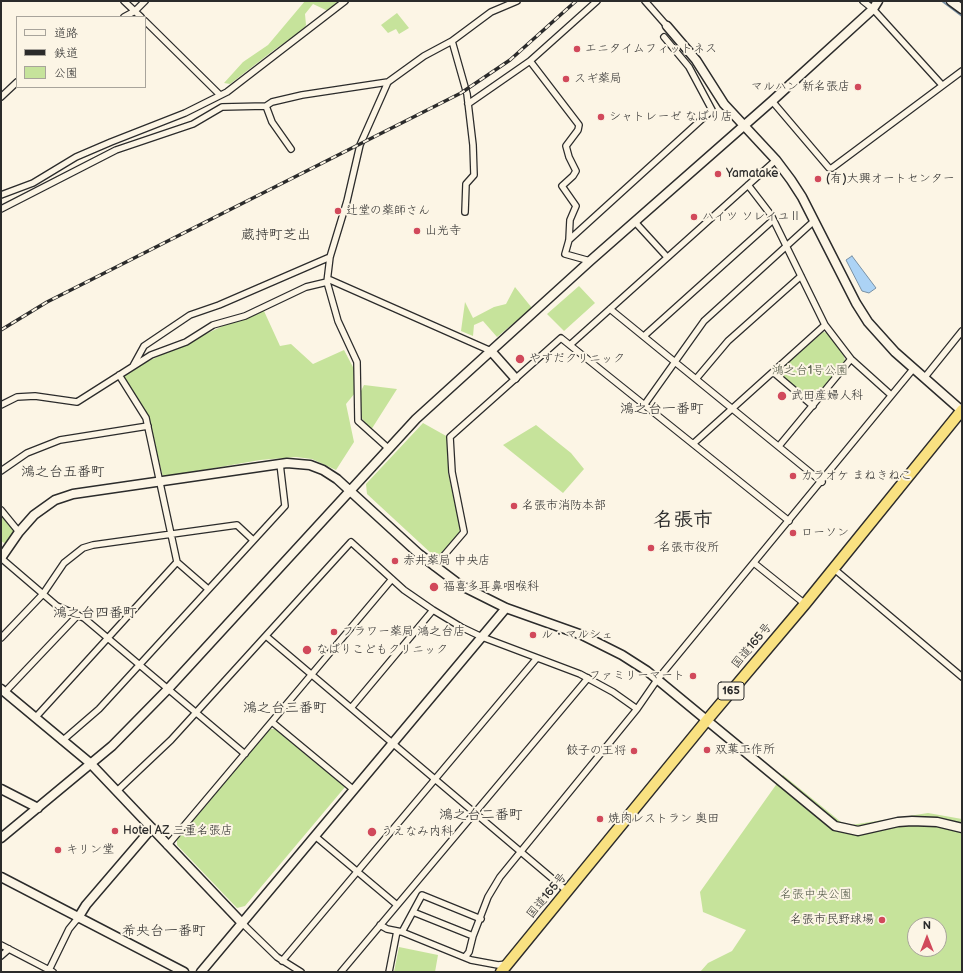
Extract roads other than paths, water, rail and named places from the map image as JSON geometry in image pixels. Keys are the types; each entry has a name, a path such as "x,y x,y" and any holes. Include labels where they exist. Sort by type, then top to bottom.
{"highway":[{"name":"国道165号","path":"504,968 707,720 805,604 962,410"}],"street":[{"path":"124,1 140,16"},
{"path":"126,16 135,11 145,1"},
{"path":"1,195 33,183 76,157 185,113 227,92 345,1"},
{"path":"1,209 116,150 193,124 222,107 266,106 272,102 302,95 388,82 424,56 452,41 491,12 518,1"},
{"path":"468,104 530,61 598,1"},
{"path":"645,1 696,60 719,98 743,126 776,160 802,197 862,313 885,342 962,410"},
{"path":"864,1 942,85"},
{"path":"1,838 112,746 168,689 286,562 349,490 416,419 590,261 772,101 873,9 878,1"},
{"path":"951,1 962,10"},
{"path":"146,22 220,95"},
{"path":"569,240 712,110 689,67 664,37"},
{"path":"452,41 468,104 474,175 466,184 466,212"},
{"path":"530,61 579,125 578,130 566,146 568,157 576,171 573,176 562,186 576,206 570,220 569,240 565,254 590,261"},
{"path":"772,101 829,168 832,168 962,70"},
{"path":"388,82 362,139 330,257 327,280 338,321 357,362 358,421 388,448"},
{"path":"1,98 16,83"},
{"path":"266,106 272,122 291,149"},
{"path":"571,344 776,160"},
{"path":"748,185 773,220 826,325 850,358 892,395"},
{"path":"644,336 773,220"},
{"path":"645,404 704,320 814,221"},
{"path":"635,222 668,257"},
{"path":"133,366 144,346 190,315 219,306 330,257"},
{"path":"696,379 728,341 801,276"},
{"path":"1,405 17,397 35,396 77,402 151,355 186,342 213,325 245,316 306,287 327,280 491,351 515,378"},
{"path":"610,309 822,482"},
{"path":"694,443 826,325"},
{"path":"925,377 962,331"},
{"path":"434,567 464,532 452,472 450,437 561,338 571,344 789,521"},
{"path":"779,446 813,406 850,358"},
{"path":"465,956 469,952 473,936 494,886 637,709 658,680 914,368"},
{"path":"773,372 813,406"},
{"path":"119,375 146,418 161,481 177,562 208,589"},
{"path":"1,471 27,454 60,440 148,426"},
{"path":"245,754 107,638 78,615 57,606 1,558 19,532 40,510 62,497 89,490 280,464 302,463 316,467 329,473 434,567 460,585 506,608 566,629 622,655 658,680 822,817 840,829 858,831 898,822 912,821 937,822 962,828"},
{"path":"62,741 99,709 285,506 280,464"},
{"path":"1,510 19,532"},
{"path":"1,638 43,594 64,562 83,548 93,545 237,525 253,540"},
{"path":"117,791 167,744 351,542 392,579 433,610 482,637 588,678 637,709"},
{"path":"35,718 177,562"},
{"path":"754,563 805,604"},
{"path":"833,568 962,677"},
{"path":"167,846 392,579"},
{"path":"201,972 506,608"},
{"path":"351,708 433,610"},
{"path":"78,615 2,693 35,718 90,764 242,923 282,962 301,972"},
{"path":"266,636 567,892"},
{"path":"282,962 537,658"},
{"path":"341,972 588,678"},
{"path":"272,722 354,790"},
{"path":"1,789 38,808"},
{"path":"1,945 51,971 70,929 86,906 152,828"},
{"path":"315,836 397,905"},
{"path":"1,877 184,972"},
{"path":"389,972 400,932 422,895 481,919"},
{"path":"412,912 473,936"},
{"path":"380,925 465,956 471,960 498,965 504,968"},
{"path":"1,956 9,949"}],"water":[{"path":"852,256 876,288 869,293 862,291 846,260"}],"waterway":[{"path":"942,1 962,16"}],"railway":[{"path":"1,330 47,302 461,93 510,60 576,1"}],"place":[{"name":"エニタイムフィットネス","path":"577,49"},
{"name":"スギ薬局","path":"566,79"},
{"name":"マルハン 新名張店","path":"858,87"},
{"name":"シャトレーゼ なばり店","path":"601,117"},
{"name":"Yamatake","path":"718,174"},
{"name":"(有)大興オートセンター","path":"818,179"},
{"name":"辻堂の薬師さん","path":"338,211"},
{"name":"ハイツ ソレイユⅡ","path":"694,217"},
{"name":"山光寺","path":"417,231"},
{"name":"やすだクリニック","path":"520,359"},
{"name":"武田産婦人科","path":"782,396"},
{"name":"カラオケ まねきねこ","path":"793,476"},
{"name":"名張市消防本部","path":"514,506"},
{"name":"ローソン","path":"793,533"},
{"name":"名張市役所","path":"651,548"},
{"name":"赤井薬局 中央店","path":"395,561"},
{"name":"福喜多耳鼻咽喉科","path":"434,587"},
{"name":"フラワー薬局 鴻之台店","path":"334,632"},
{"name":"ル・マルシェ","path":"533,635"},
{"name":"なばりこどもクリニック","path":"307,650"},
{"name":"ファミリーマート","path":"693,676"},
{"name":"双葉工作所","path":"707,750"},
{"name":"餃子の王将","path":"634,751"},
{"name":"焼肉レストラン 奥田","path":"600,819"},
{"name":"Hotel AZ 三重名張店","path":"115,831"},
{"name":"うえなみ内科","path":"372,832"},
{"name":"キリン堂","path":"58,850"},
{"name":"名張市民野球場","path":"882,920"}],"district":[{"name":"蔵持町芝出","path":"276,235"},
{"name":"鴻之台一番町","path":"662,409"},
{"name":"鴻之台五番町","path":"63,472"},
{"name":"名張市","path":"683,521"},
{"name":"鴻之台四番町","path":"95,613"},
{"name":"鴻之台三番町","path":"285,708"},
{"name":"鴻之台二番町","path":"481,815"},
{"name":"希央台一番町","path":"164,931"}],"park label":[{"name":"鴻之台1号公園","path":"810,371"},
{"name":"名張中央公園","path":"816,895"}]}
